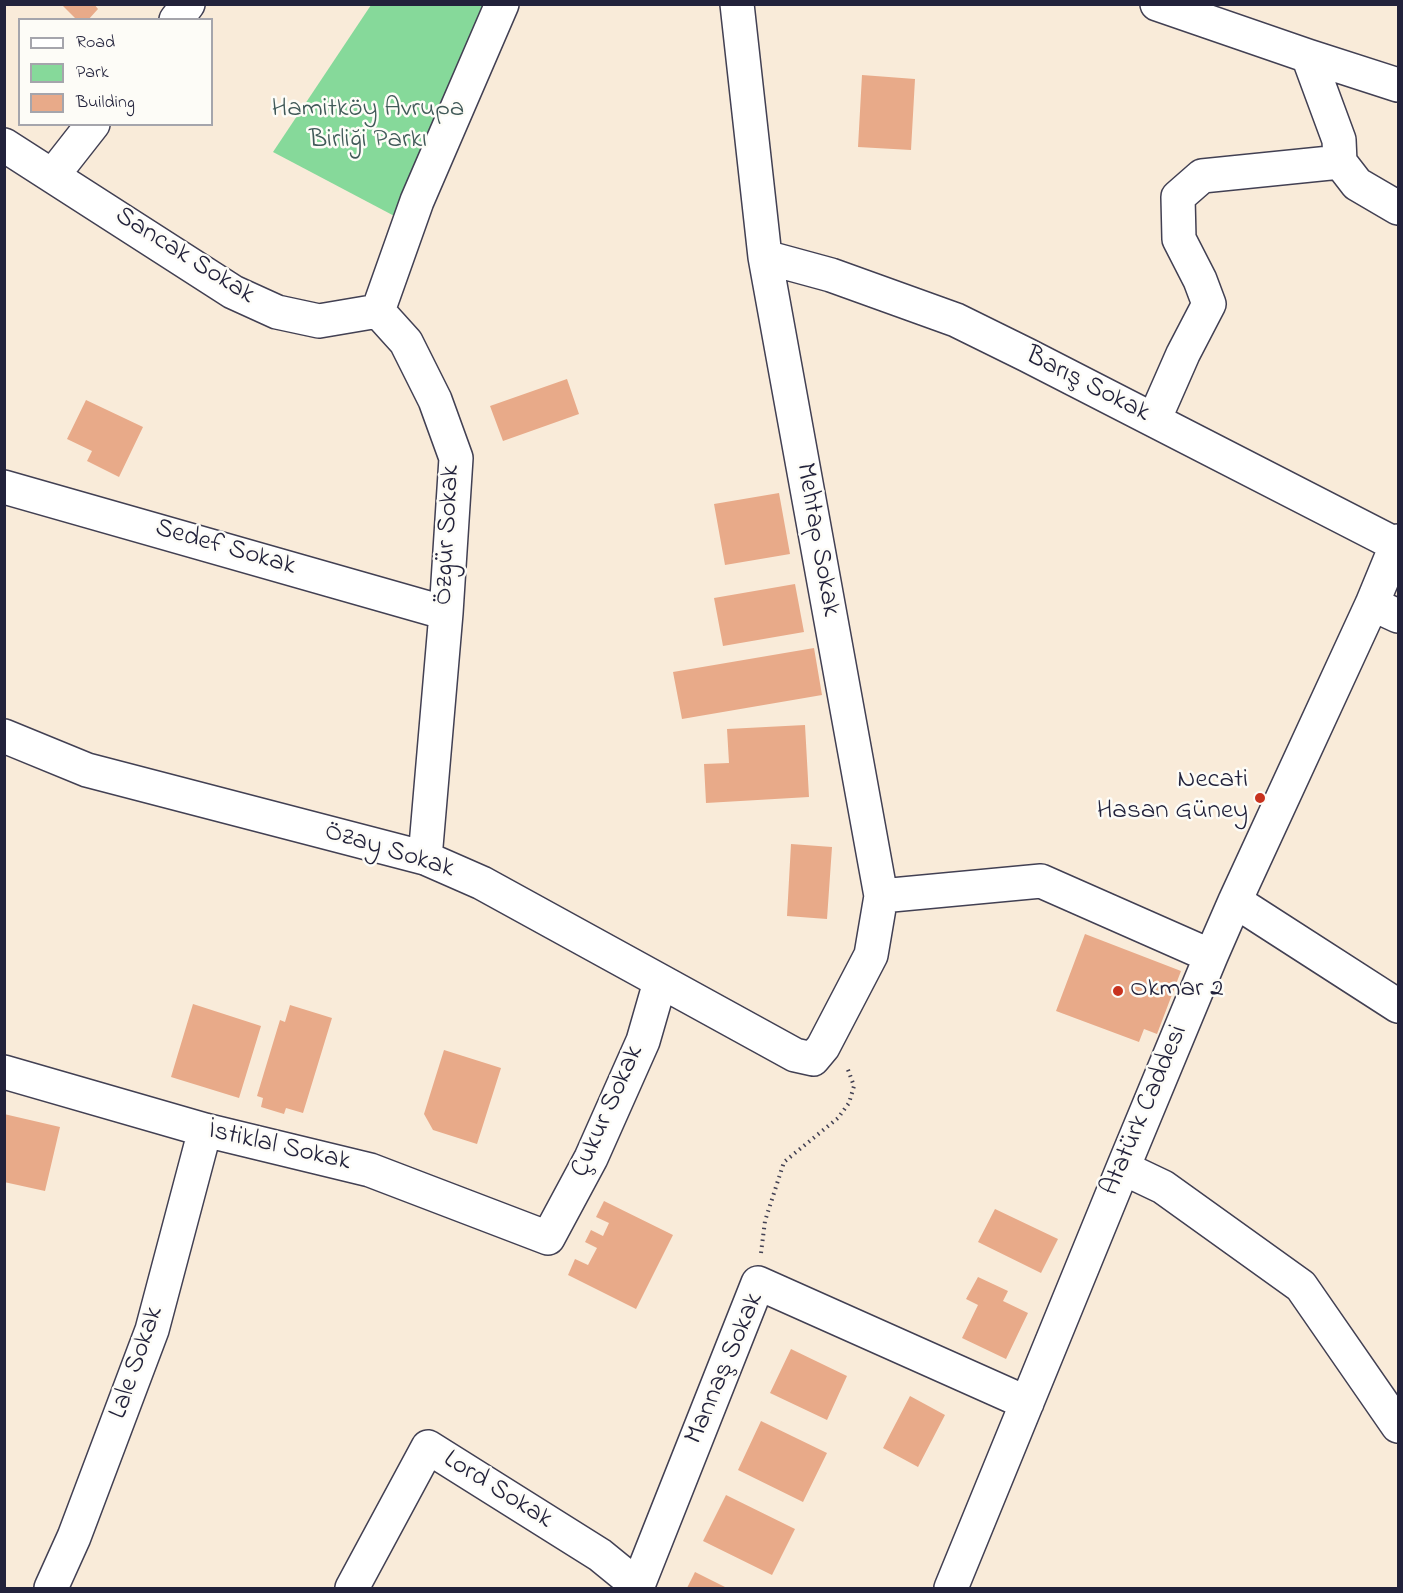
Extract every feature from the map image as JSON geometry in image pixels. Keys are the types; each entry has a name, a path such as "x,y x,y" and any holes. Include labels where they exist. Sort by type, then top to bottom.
{"street":[{"path":"178,18 188,4"},
{"path":"378,311 417,201 502,4"},
{"name":"Mehtap Sokak","path":"737,4 765,257 881,896 871,955 818,1053"},
{"path":"1157,4 1398,84"},
{"path":"1308,56 1339,140 1340,162 1357,184 1398,208"},
{"path":"52,175 91,126"},
{"name":"Sancak Sokak","path":"4,145 233,292 277,312 318,321 378,311"},
{"path":"1155,420 1183,354 1209,304 1200,280 1179,239 1178,197 1202,176 1340,162"},
{"name":"Barış Sokak","path":"765,257 831,274 956,320 1398,543"},
{"name":"Özgür Sokak","path":"378,311 406,342 435,400 456,458 446,613 425,858"},
{"name":"Sedef Sokak","path":"4,487 446,613"},
{"name":"Atatürk Caddesi","path":"951,1588 1122,1168 1235,901 1385,610 1398,543"},
{"name":"Özay Sokak","path":"4,736 87,770 425,858 482,884 795,1055 818,1053"},
{"path":"881,896 1041,881 1211,956"},
{"path":"1235,901 1398,1006"},
{"name":"Çukur Sokak","path":"548,1238 591,1158 643,1041 660,982"},
{"name":"İstiklal Sokak","path":"4,1072 205,1131 370,1170 548,1238"},
{"name":"Lale Sokak","path":"51,1588 74,1537 152,1330 205,1131"},
{"path":"1122,1168 1163,1187 1301,1286 1398,1426"},
{"name":"Mannaş Sokak","path":"638,1587 758,1282 1027,1403"},
{"name":"Lord Sokak","path":"352,1588 428,1447 600,1555 638,1587"}],"path":[{"path":"758,1282 765,1221 784,1162 838,1118 849,1103 854,1086 847,1067 818,1053"}],"green space":[{"name":"Hamitköy Avrupa Birliği Parkı","path":"371,5 488,5 400,219 273,152"}],"building":[{"path":"61,4 94,4 98,9 90,18 75,18"},
{"path":"862,75 915,79 911,150 858,147"},
{"path":"567,379 579,414 503,441 490,406"},
{"path":"86,400 143,427 119,477 87,461 92,451 67,439"},
{"path":"779,493 790,554 725,565 714,504"},
{"path":"795,584 804,632 723,646 714,598"},
{"path":"814,648 822,695 682,719 673,672"},
{"path":"805,725 809,797 706,803 704,764 729,763 727,729"},
{"path":"791,844 832,847 827,919 787,916"},
{"name":"Okmar 2","path":"1085,934 1181,971 1157,1034 1144,1029 1139,1042 1056,1011"},
{"path":"193,1004 261,1026 239,1098 171,1077"},
{"path":"290,1005 332,1018 303,1113 286,1108 284,1114 261,1107 263,1098 257,1096 280,1020 285,1022"},
{"path":"444,1050 501,1068 477,1144 433,1130 424,1114"},
{"path":"4,1114 60,1127 45,1191 4,1182"},
{"path":"604,1201 673,1235 636,1309 568,1275 575,1259 588,1265 597,1248 585,1242 591,1230 603,1236 609,1223 596,1217"},
{"path":"995,1209 1058,1239 1041,1273 978,1242"},
{"path":"978,1277 1008,1291 1003,1301 1028,1313 1006,1359 962,1338 978,1305 966,1299"},
{"path":"791,1349 847,1376 827,1420 770,1393"},
{"path":"910,1396 945,1415 918,1467 883,1448"},
{"path":"761,1421 827,1453 803,1502 738,1470"},
{"path":"726,1495 795,1529 772,1575 703,1541"},
{"path":"695,1572 727,1588 687,1588"}],"place":[{"name":"Necati Hasan Güney","path":"1260,798"},
{"name":"Okmar 2","path":"1118,991"}]}
